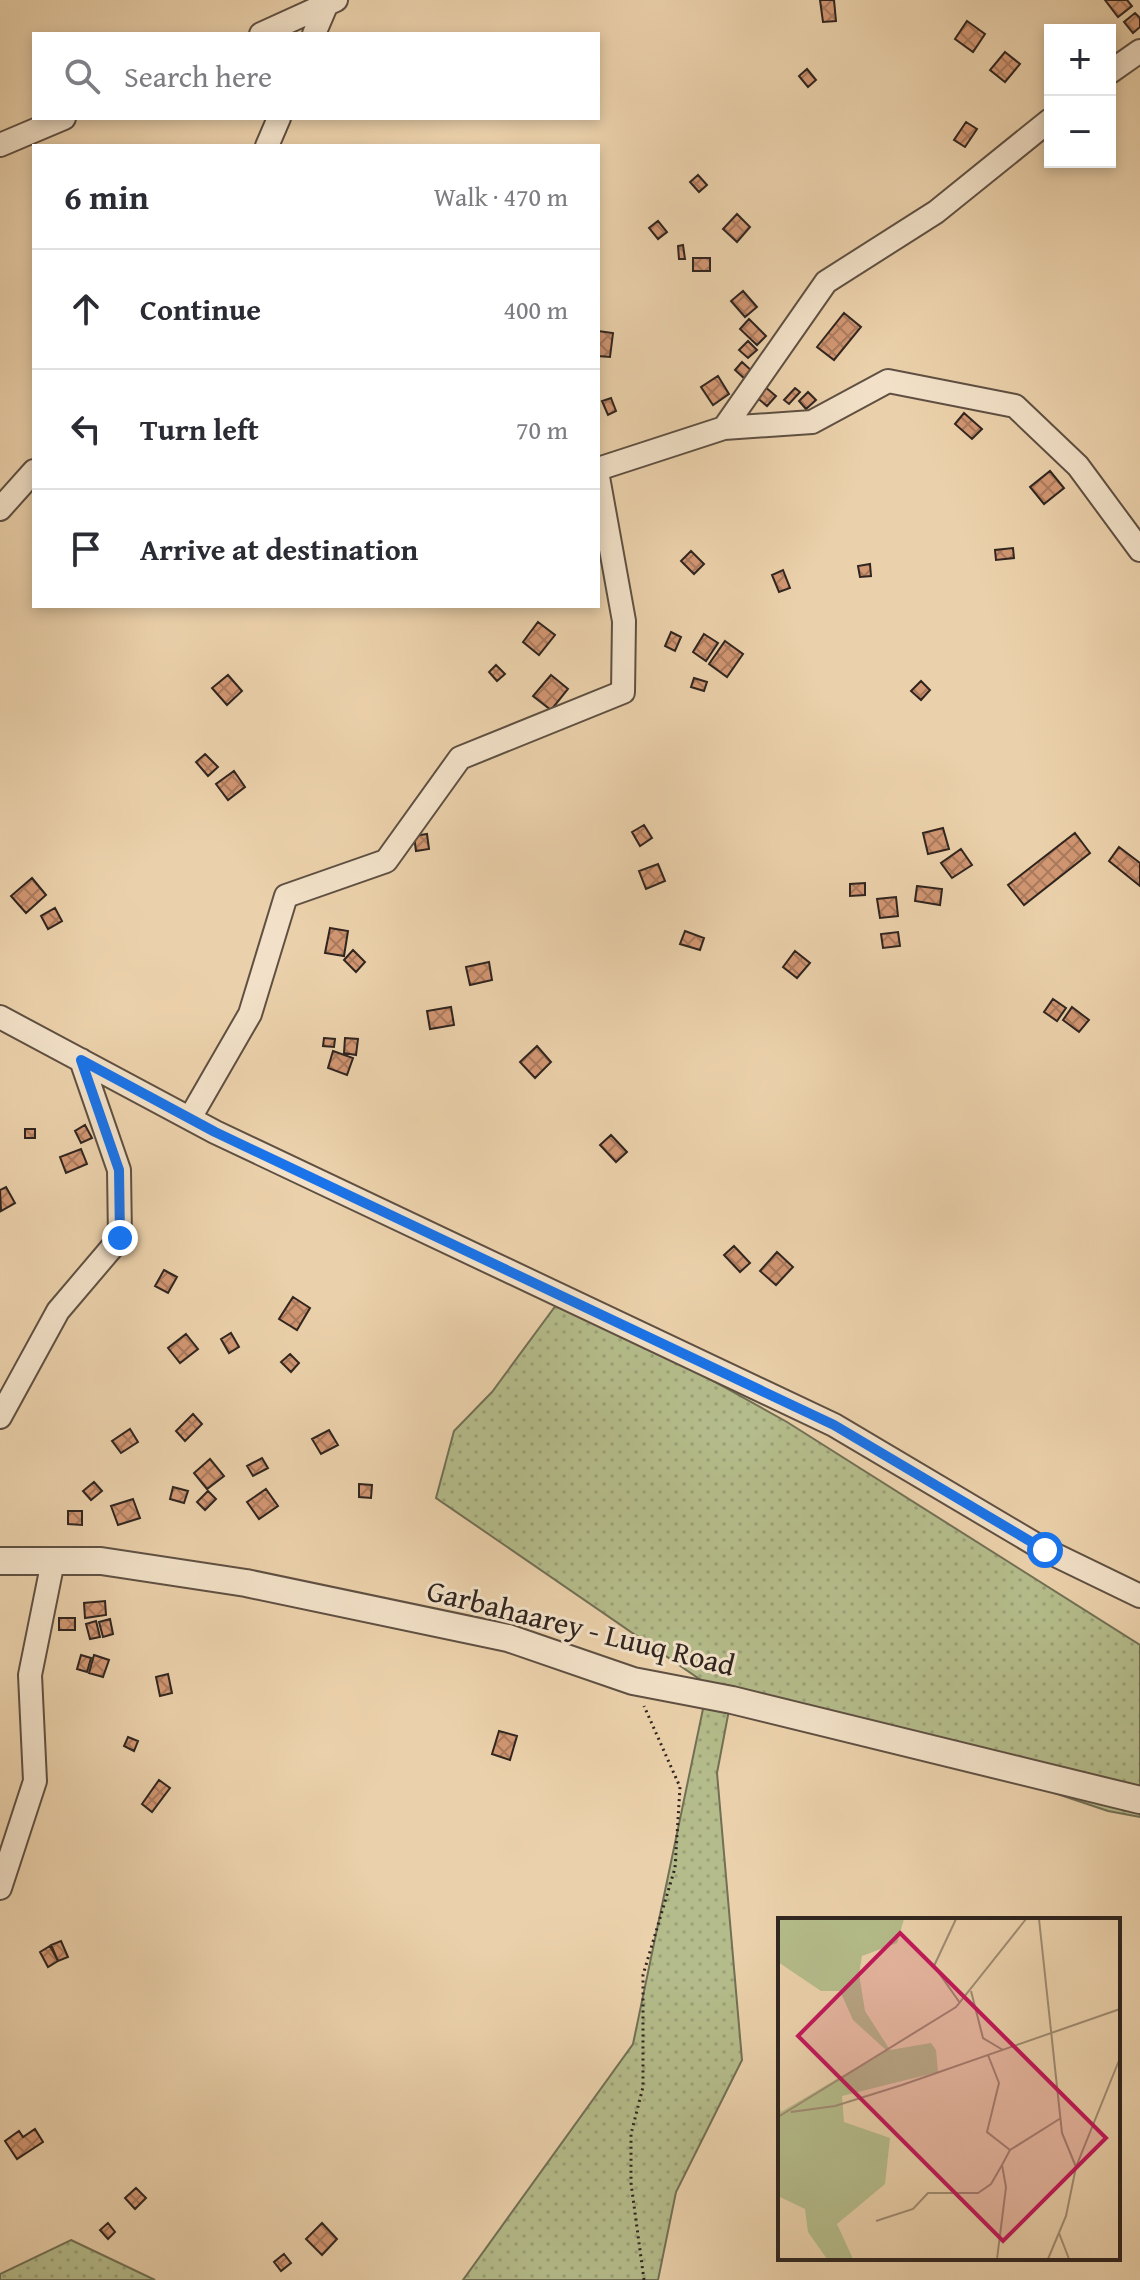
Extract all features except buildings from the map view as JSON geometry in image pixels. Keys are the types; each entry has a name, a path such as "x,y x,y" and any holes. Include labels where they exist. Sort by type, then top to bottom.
{"street":[{"path":"266,32 331,3"},
{"path":"315,32 331,3"},
{"path":"1116,68 1140,51"},
{"path":"0,145 59,120"},
{"path":"268,144 278,120"},
{"path":"724,428 826,282 936,212 1044,125"},
{"path":"600,468 724,428 812,422 888,381 1015,406 1078,466 1140,550"},
{"path":"0,509 32,473"},
{"path":"190,1118 250,1014 286,896 386,861 460,758 623,692 624,621 600,488"},
{"path":"0,1017 190,1118 834,1425 1045,1550 1140,1596"},
{"path":"0,1417 58,1311 120,1238 119,1170 81,1060"},
{"name":"Garbahaarey - Luuq Road","path":"0,1561 101,1561 246,1583 508,1638 633,1681 732,1700 1140,1800"},
{"path":"0,1888 35,1781 30,1675 53,1561"}],"path":[{"path":"633,1681 680,1787 675,1868 643,1975 643,2087 631,2134 631,2183 644,2280"}],"green space":[{"path":"562,1297 787,1422 1140,1645 1140,1817 1108,1811 944,1756 729,1710 717,1773 742,2060 676,2192 658,2280 463,2280 633,2044 708,1685 436,1498 454,1431 492,1392"},
{"path":"71,2240 155,2280 0,2280 0,2274"}],"route":[{"path":"120,1238 119,1170 81,1060 215,1132 834,1425 1045,1550"}]}
